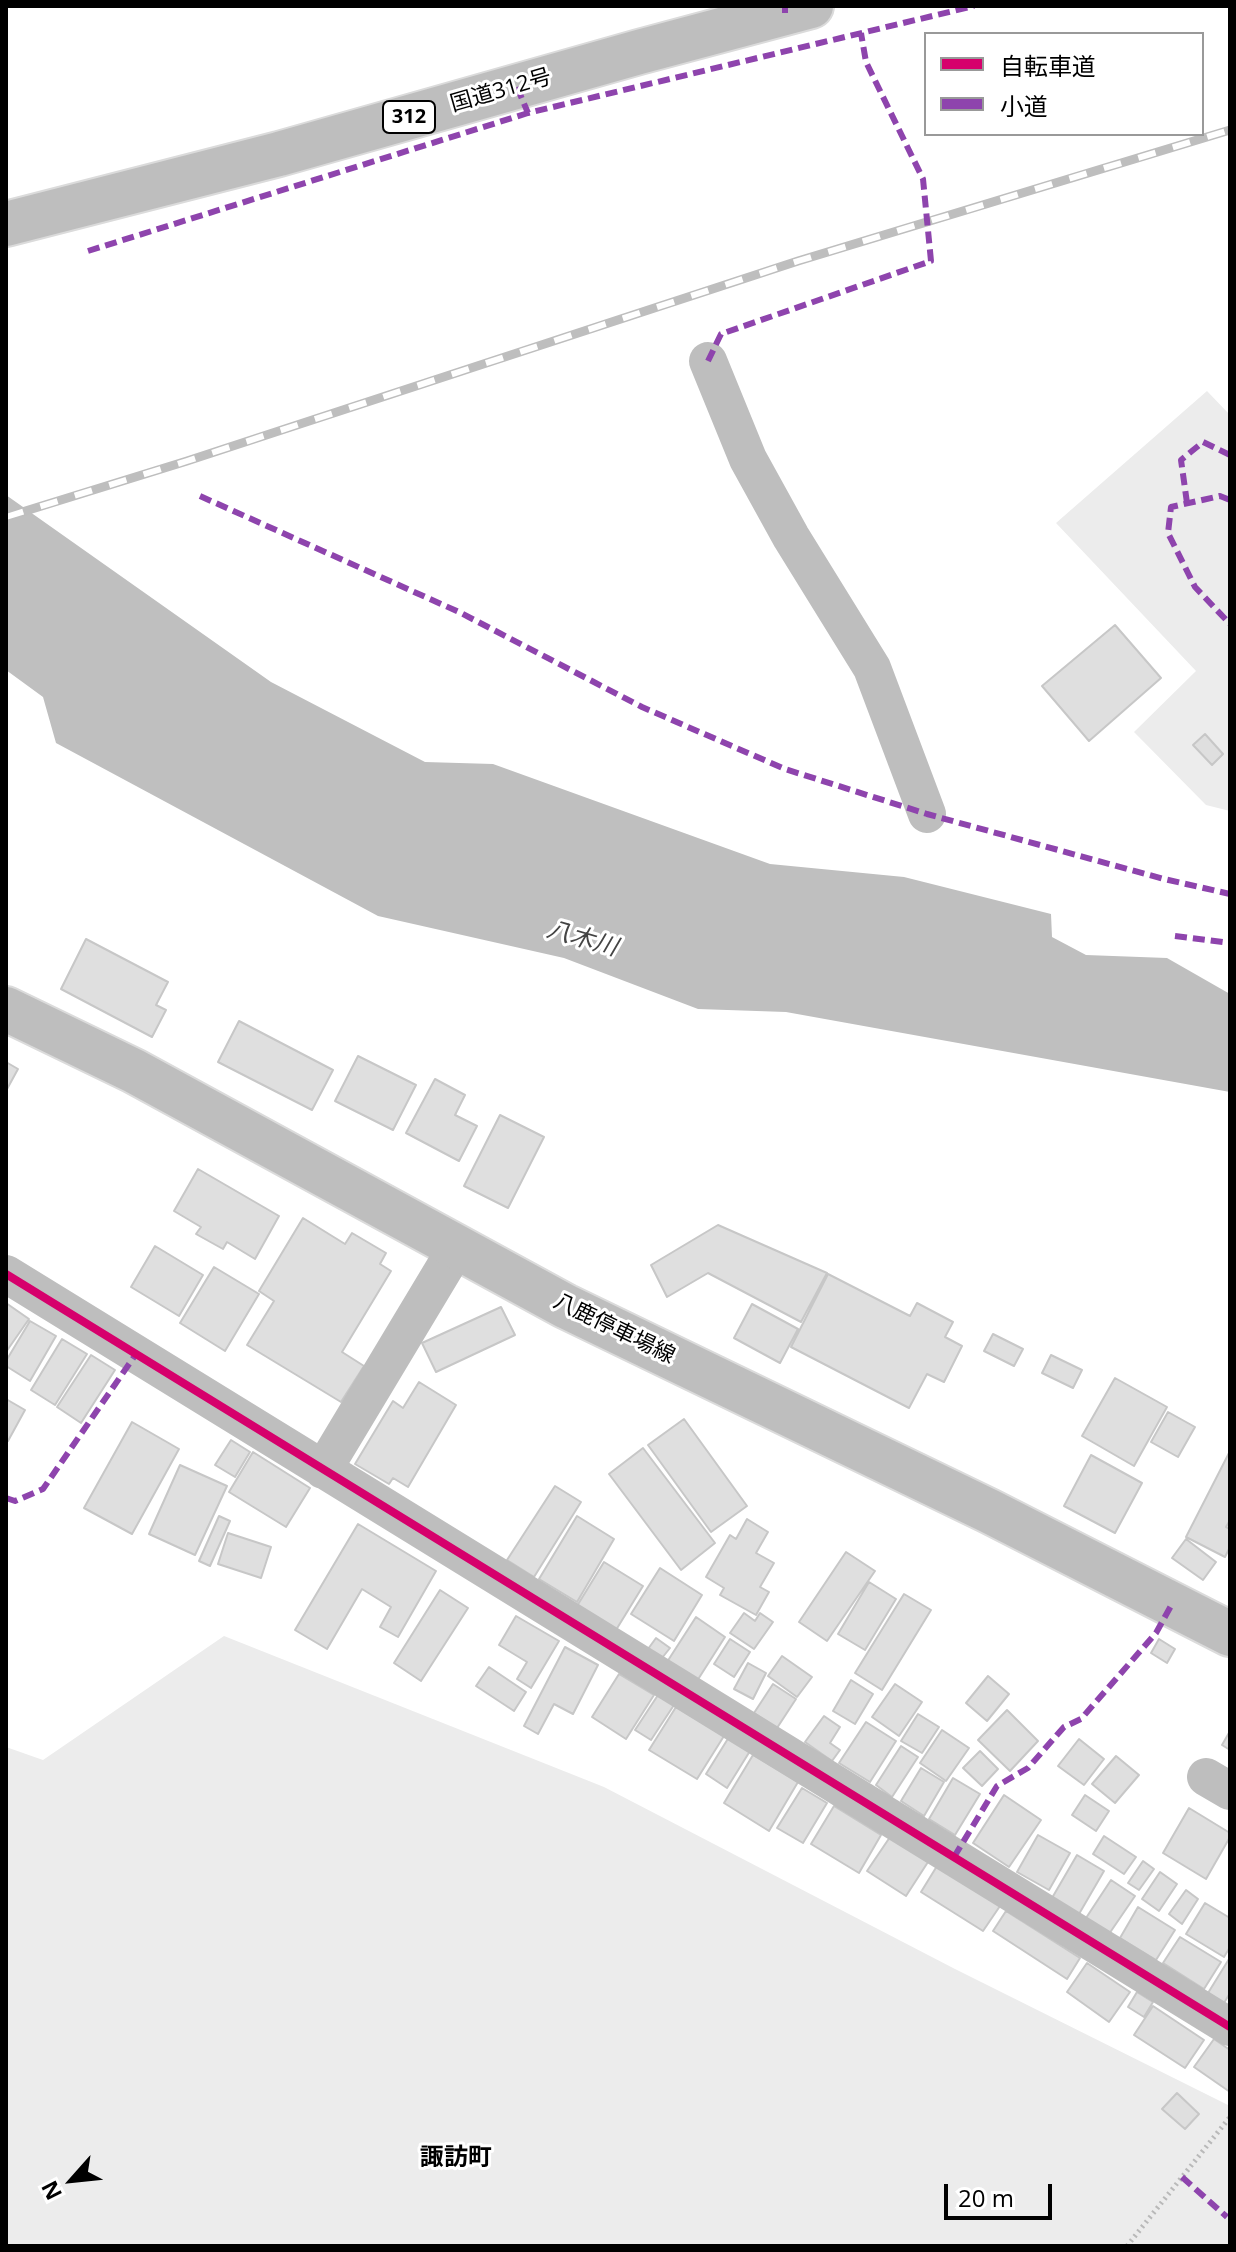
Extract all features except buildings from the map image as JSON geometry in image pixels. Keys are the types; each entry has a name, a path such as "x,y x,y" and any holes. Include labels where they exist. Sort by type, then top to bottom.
{"main road":[{"name":"国道312号","path":"6,224 279,154 811,6"},
{"name":"八鹿停車場線","path":"6,1009 134,1071 565,1306 989,1511 1230,1634"}],"street":[{"path":"708,361 748,459 791,537 872,668 927,814"},
{"path":"323,1470 457,1247"},
{"path":"6,1274 1230,2027"}],"path":[{"path":"1127,2246 1230,2117"}],"shaded area":[{"path":"1207,391 1230,415 1230,811 1206,805 1134,732 1196,671 1056,523"},
{"path":"224,1636 604,1787 955,1969 1230,2106 1230,2246 6,2246 6,1747 43,1760"}],"water":[{"name":"八木川","path":"6,495 271,682 425,762 493,764 770,864 904,877 1051,914 1052,937 1086,955 1167,958 1230,994 1230,1092 786,1012 698,1009 564,958 378,916 56,743 43,697 6,670"}],"railway":[{"path":"6,517 798,261 1230,130"}],"marked path":[{"path":"785,6 785,13"},
{"path":"517,87 528,113 974,6"},
{"path":"708,361 721,334 931,261 923,179 866,62 861,33"},
{"path":"88,251 528,113"},
{"path":"1187,503 1181,460 1203,442 1230,455"},
{"path":"200,496 459,612 642,707 785,769 927,814 1230,894"},
{"path":"1230,500 1220,496 1171,507 1168,533 1195,587 1230,624"},
{"path":"1175,936 1230,943"},
{"path":"6,1498 15,1501 43,1489 136,1354"},
{"path":"954,1857 997,1786 1028,1768 1064,1727 1081,1719 1156,1633 1172,1604"},
{"path":"1182,2177 1227,2217"}],"cycle path":[{"path":"6,1274 1230,2027"}],"district":[{"name":"諏訪町","path":"456,2158"}]}
